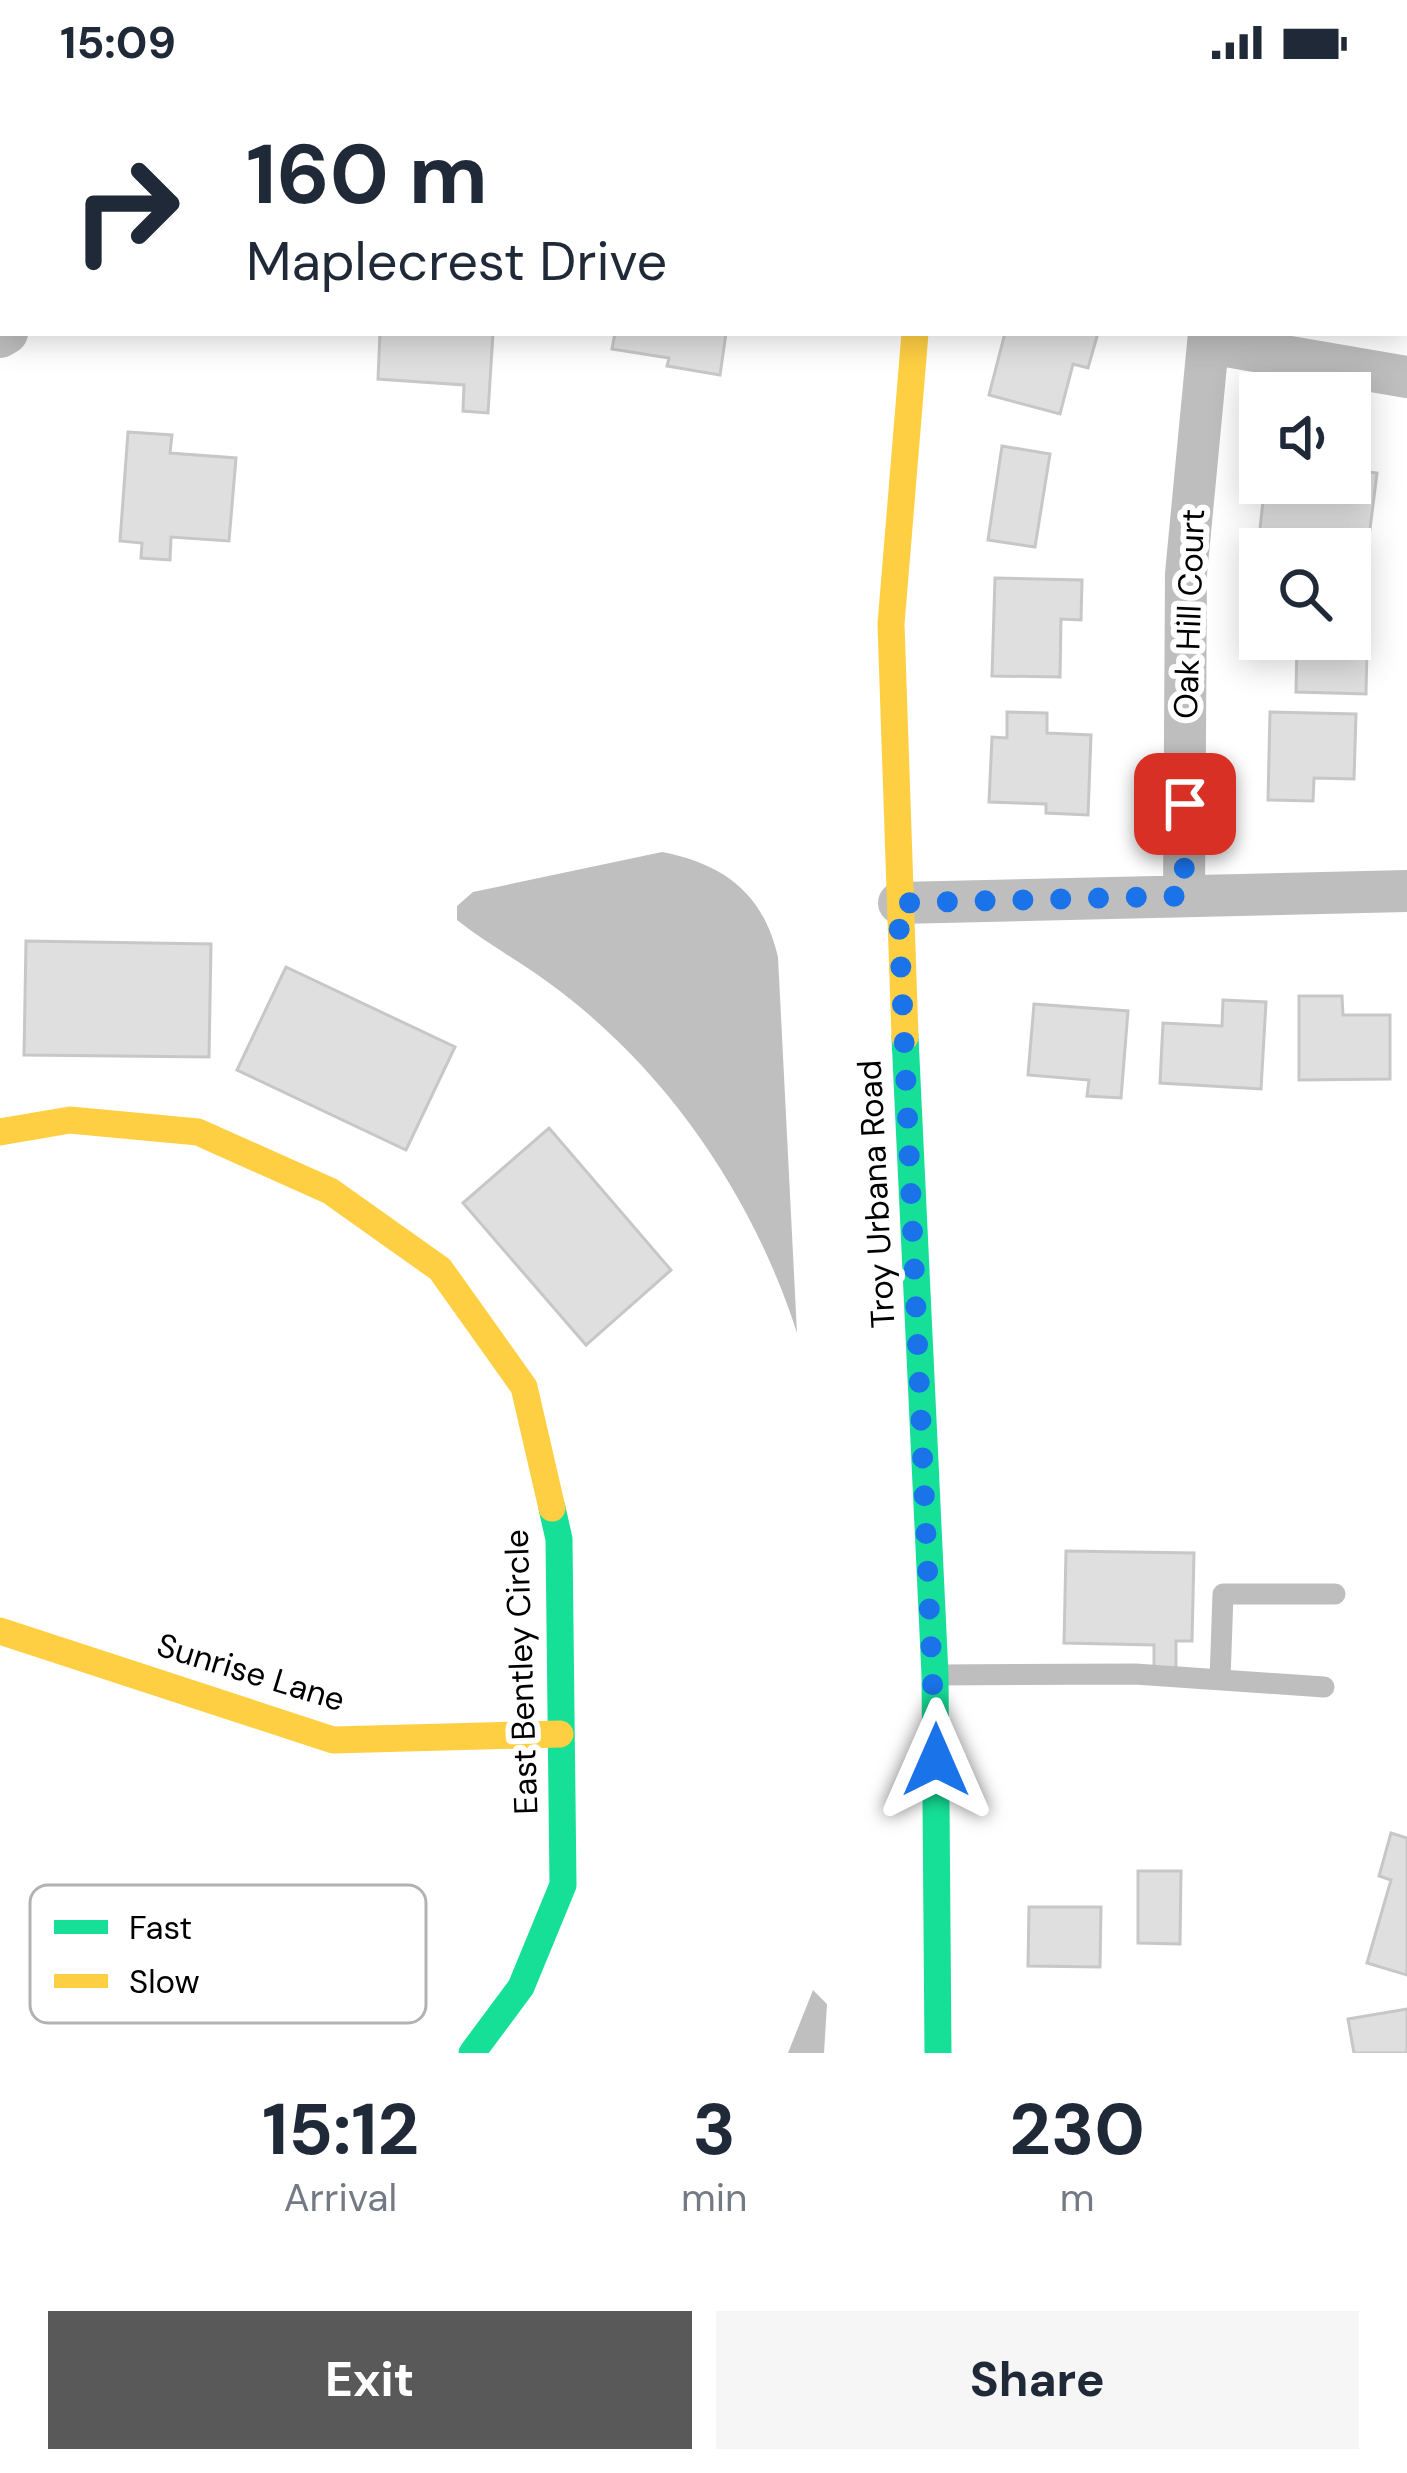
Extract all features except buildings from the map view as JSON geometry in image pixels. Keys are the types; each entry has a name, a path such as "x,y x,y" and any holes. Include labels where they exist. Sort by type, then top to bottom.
{"street":[{"name":"Troy Urbana Road","path":"915,336 892,624 898,903 935,1675 938,2053"},
{"path":"1209,338 1407,377"},
{"name":"Oak Hill Court","path":"1184,896 1186,574 1209,338"},
{"path":"898,903 1407,891"},
{"name":"East Bentley Circle","path":"0,1132 70,1120 198,1132 330,1191 440,1269 524,1388 559,1539 563,1886 521,1987 472,2053"},
{"name":"Sunrise Lane","path":"0,1631 334,1740 560,1734"}],"lane":[{"path":"1220,1680 1223,1594 1335,1594"},
{"path":"935,1675 1135,1674 1324,1687"}],"shaded area":[{"path":"662,852 704,864 738,885 762,915 778,957 797,1333 779,1282 730,1184 667,1095 591,1017 457,920 457,906 473,892"},
{"path":"813,1990 827,2004 824,2053 788,2053"}],"traffic: fast":[{"path":"905,1037 935,1675 938,2053"},
{"path":"472,2053 521,1987 563,1885 559,1539 552,1508"}],"traffic: slow":[{"path":"905,1037 891,624 915,336"},
{"path":"0,1132 70,1120 198,1132 330,1191 440,1269 524,1387 552,1508"},
{"path":"0,1631 333,1740 560,1734"}],"route":[{"path":"936,1760 898,903 1184,896 1185,804"}]}
